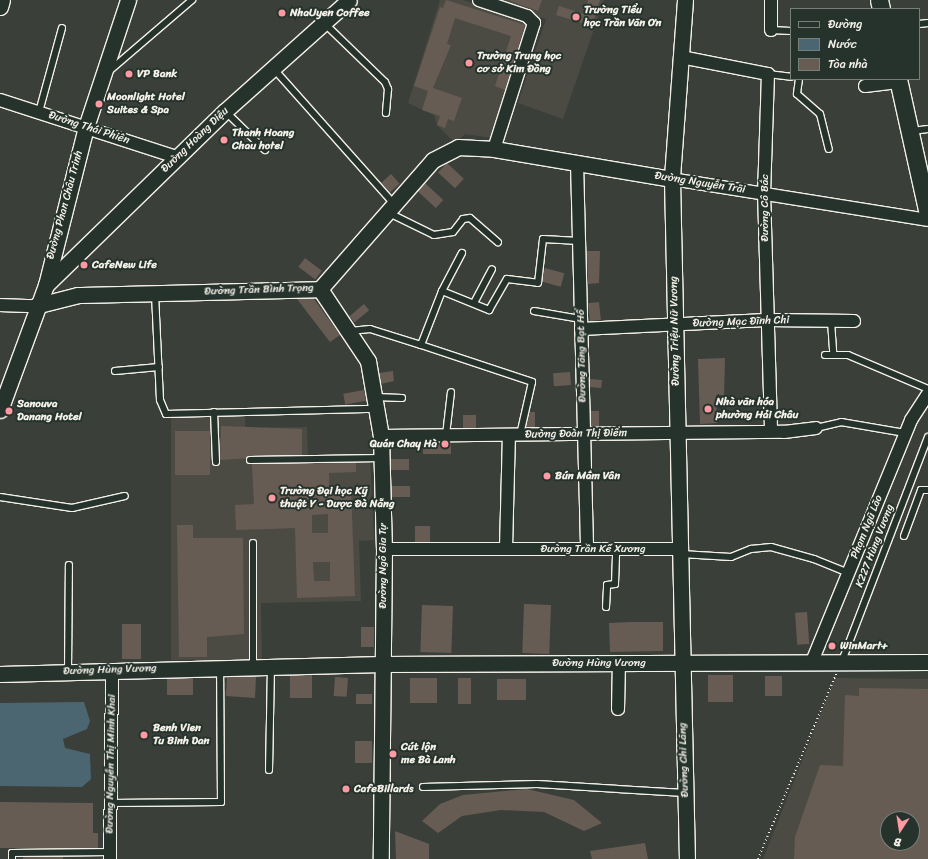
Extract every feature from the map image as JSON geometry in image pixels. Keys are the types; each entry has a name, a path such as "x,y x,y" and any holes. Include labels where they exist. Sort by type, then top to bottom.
{"main road":[{"path":"898,81 928,214"}],"street":[{"path":"0,7 2,0"},
{"name":"Đường Phan Châu Trinh","path":"0,410 35,306 46,285 54,247 86,126 128,0"},
{"name":"Đường Hoàng Diệu","path":"46,285 225,111 349,0"},
{"path":"478,0 528,16 534,23 494,149"},
{"name":"Đường Triệu Nữ Vương","path":"681,662 681,552 676,433 672,179 685,0"},
{"path":"771,0 771,30"},
{"path":"681,57 768,74"},
{"name":"Đường Cô Bắc","path":"768,74 764,192 766,320 771,431"},
{"path":"865,86 898,81"},
{"name":"Đường Thái Phiên","path":"0,100 86,126 177,157"},
{"name":"Đường Nguyễn Trãi","path":"472,146 672,179 764,192 928,220"},
{"name":"Đường Trần Bình Trọng","path":"35,306 78,295 320,289 433,160 446,151 472,146"},
{"name":"Đường Tăng Bạt Hổ","path":"577,163 587,549"},
{"path":"54,247 72,259"},
{"name":"Đường Ngô Gia Tự","path":"320,289 350,331 368,361 381,436 384,549 381,859"},
{"path":"0,305 35,306"},
{"name":"Đường Mạc Đĩnh Chi","path":"581,324 674,325 766,320 854,321"},
{"name":"Phạm Ngũ Lão","path":"811,664 905,434 928,394"},
{"name":"Đường Đoàn Thị Điểm","path":"381,436 584,435 771,431 816,428"},
{"path":"506,548 514,435"},
{"name":"Đường Trần Kế Xương","path":"384,549 616,549 681,552"},
{"path":"618,710 619,662"},
{"name":"Đường Hùng Vương","path":"0,674 220,667 254,668 271,666 382,664 681,662 811,664 842,662 928,662"},
{"name":"Đường Chi Lăng","path":"681,662 687,859"},
{"name":"Đường Nguyễn Thị Minh Khai","path":"110,856 112,670"}],"lane":[{"path":"103,77 192,0"},
{"path":"323,22 385,82 388,89 386,113"},
{"path":"39,112 62,28"},
{"path":"771,30 790,31"},
{"path":"273,67 391,208 434,235 453,232 463,219 470,218 498,242"},
{"path":"768,74 790,77"},
{"path":"799,80 797,94 820,114 829,149"},
{"path":"225,111 265,150"},
{"path":"910,132 928,129"},
{"path":"442,291 490,310 507,279 538,283 542,239 579,241"},
{"path":"422,345 442,291 462,253"},
{"path":"474,304 492,269"},
{"path":"155,294 161,407 166,414 375,403 402,398"},
{"path":"534,311 581,324"},
{"path":"831,321 833,353"},
{"path":"350,331 370,329 532,382 514,435"},
{"path":"825,355 833,353 873,364 928,389"},
{"path":"115,371 159,367"},
{"path":"446,435 451,392"},
{"path":"214,412 216,462"},
{"path":"816,428 841,422 905,434"},
{"name":"K227 Hùng Vương","path":"842,662 928,437"},
{"path":"250,460 382,458"},
{"path":"904,536 921,490 928,490"},
{"path":"0,497 72,508 125,496"},
{"path":"253,543 254,668"},
{"path":"681,552 732,557 751,549 771,547 814,559 848,573"},
{"path":"606,607 606,585 615,584 616,549"},
{"path":"68,671 70,565"},
{"path":"269,770 271,666"},
{"path":"110,802 221,802 220,667"},
{"path":"423,786 537,784 685,793"},
{"path":"12,859 12,853 110,856"}],"path":[{"path":"758,859 842,662"}],"shaded area":[{"name":"Trường Trung học cơ sở Kim Đồng","path":"440,0 463,0 531,23 492,138 465,134 455,143 437,125 434,115 408,103"},
{"path":"489,0 604,0 563,119 518,103 546,19"},
{"name":"Trường Đại học Kỹ thuật Y - Dược Đà Nẵng","path":"245,414 245,428 307,427 308,455 370,454 374,540 359,541 361,601 261,603 262,660 171,660 171,417"},
{"path":"835,678 928,679 928,859 763,859"}],"water":[{"path":"84,702 90,721 87,729 63,739 65,748 90,754 91,779 82,787 0,786 0,703"}],"building":[{"path":"446,0 525,25 505,90 495,86 511,36 455,18 447,44 451,45 433,88 462,98 454,121 448,119 445,128 437,125 440,116 422,110 428,91 414,86 440,7 443,8"},
{"path":"508,0 542,0 538,11"},
{"path":"588,0 600,0 592,26 556,15 559,6 584,14"},
{"path":"447,163 464,179 455,188 438,173"},
{"path":"391,174 400,184 390,192 381,183"},
{"path":"425,183 443,200 436,208 417,191"},
{"path":"587,251 600,251 599,283 588,284"},
{"path":"305,258 322,271 315,279 298,267"},
{"path":"545,268 564,273 561,287 541,282"},
{"path":"297,299 314,299 340,335 330,342"},
{"path":"599,302 601,320 590,321 588,303"},
{"path":"364,304 369,310 355,322 349,316"},
{"path":"725,358 724,395 716,395 717,423 700,424 698,359"},
{"path":"393,371 394,381 381,384 379,373"},
{"path":"570,372 571,385 554,386 553,373"},
{"path":"590,379 602,380 601,388 589,387"},
{"path":"364,390 366,401 345,404 343,394"},
{"path":"591,411 599,411 599,426 591,426"},
{"path":"530,412 535,412 535,427 526,427"},
{"path":"463,415 476,415 476,428 463,428"},
{"path":"221,426 302,429 302,455 220,460"},
{"path":"175,431 210,431 210,475 175,475"},
{"path":"423,443 451,443 451,454 423,454"},
{"path":"391,459 409,459 409,470 391,470"},
{"path":"356,463 356,472 329,473 329,487 351,487 355,596 297,598 295,528 236,530 235,505 254,504 252,464","holes":["328,514 328,533 312,533 312,515","313,562 330,562 330,581 314,581"]},
{"path":"391,486 410,486 410,497 391,497"},
{"path":"177,525 193,525 193,538 243,538 244,634 207,637 207,657 179,657"},
{"path":"415,526 430,526 430,542 415,542"},
{"path":"524,604 551,605 549,654 522,653"},
{"path":"422,605 453,606 451,653 420,652"},
{"path":"807,612 809,644 797,645 795,613"},
{"path":"663,622 663,651 610,652 609,623"},
{"path":"122,624 141,624 141,659 122,659"},
{"path":"361,627 374,627 374,647 361,647"},
{"path":"290,675 312,675 312,698 290,698"},
{"path":"708,675 733,675 733,702 708,702"},
{"path":"256,676 255,698 226,696 227,677"},
{"path":"765,676 782,676 782,696 765,696"},
{"path":"335,677 348,678 347,697 334,696"},
{"path":"167,678 193,678 193,695 167,695"},
{"path":"410,678 437,678 437,703 410,703"},
{"path":"458,678 471,678 471,704 458,704"},
{"path":"497,679 526,679 526,700 497,700"},
{"path":"859,688 928,689 928,859 794,859 795,837 820,765 843,766 845,695 859,696"},
{"path":"356,694 372,694 372,704 356,704"},
{"path":"355,741 372,741 372,763 355,763"},
{"path":"527,789 574,800 602,823 584,831 544,812 501,810 462,816 438,833 422,821 440,804 463,795"},
{"path":"0,802 93,803 93,833 98,833 98,848 0,848"},
{"path":"395,831 429,844 429,859 396,859"},
{"path":"645,843 648,859 592,859 590,851"},
{"path":"23,857 63,857 63,859 23,859"}],"place":[{"name":"NhaUyen Coffee","path":"282,13"},
{"name":"Trường Tiểu học Trần Văn Ơn","path":"576,17"},
{"name":"Trường Trung học cơ sở Kim Đồng","path":"469,63"},
{"name":"VP Bank","path":"129,74"},
{"name":"Moonlight Hotel Suites & Spa","path":"99,104"},
{"name":"Thanh Hoang Chau hotel","path":"224,140"},
{"name":"CafeNew Life","path":"84,265"},
{"name":"Nhà văn hóa phường Hải Châu","path":"708,409"},
{"name":"Sanouva Danang Hotel","path":"9,411"},
{"name":"Quán Chay Hà","path":"445,444"},
{"name":"Bún Mắm Vân","path":"547,476"},
{"name":"Trường Đại học Kỹ thuật Y - Dược Đà Nẵng","path":"272,498"},
{"name":"WinMart+","path":"832,646"},
{"name":"Benh Vien Tu Binh Dan","path":"144,735"},
{"name":"Cút lộn me Bà Lanh","path":"393,754"},
{"name":"CafeBillards","path":"346,789"}]}
